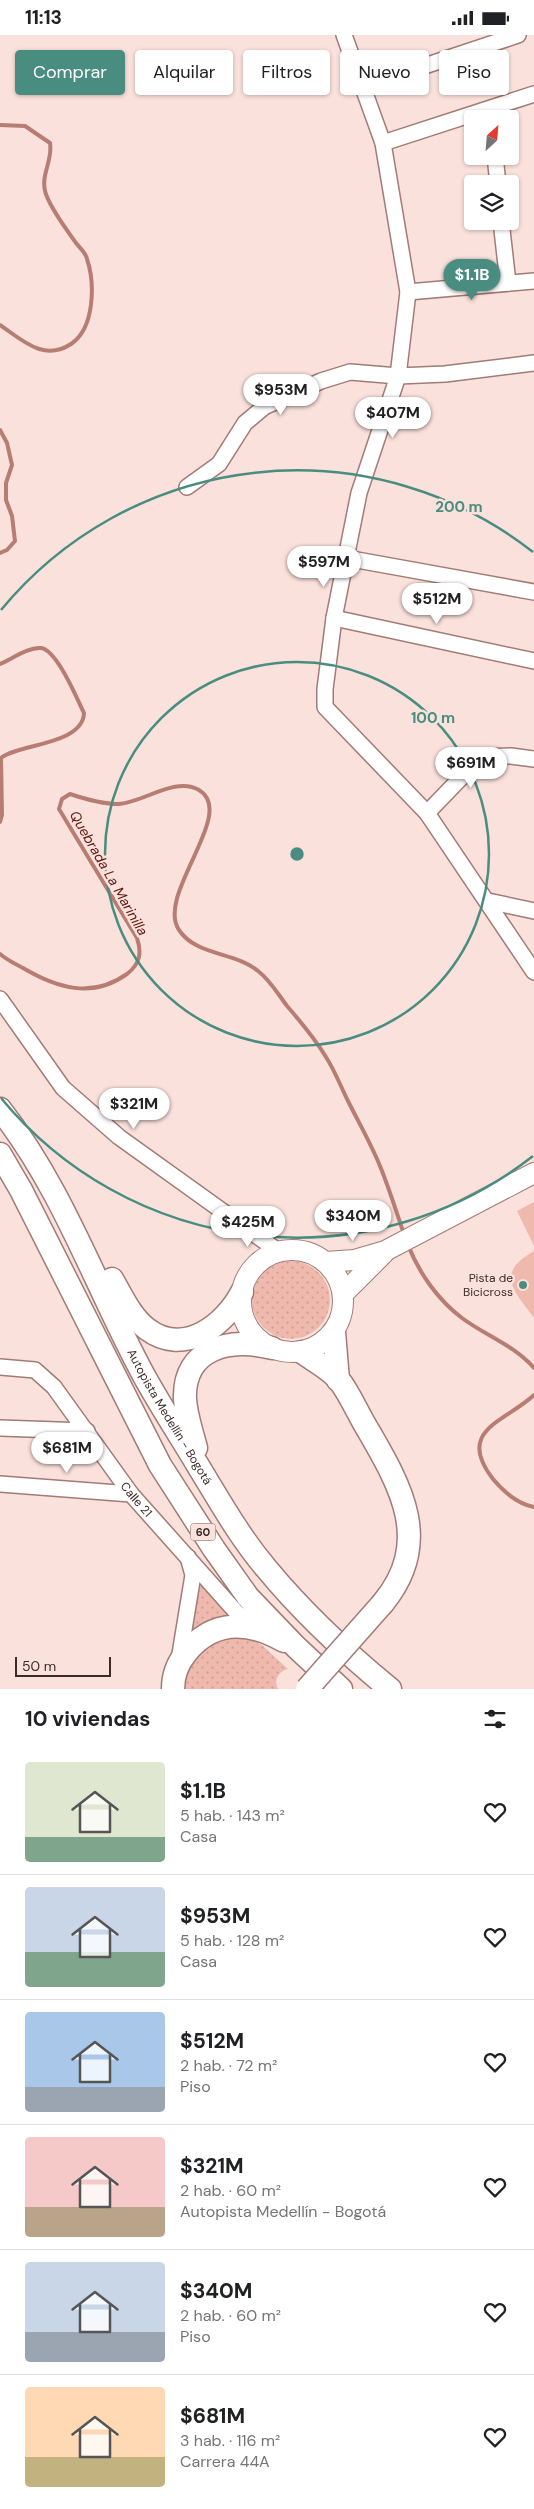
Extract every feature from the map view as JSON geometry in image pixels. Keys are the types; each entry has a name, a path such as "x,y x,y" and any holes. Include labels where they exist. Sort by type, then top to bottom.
{"highway":[{"name":"Autopista Medellín - Bogotá","path":"0,1109 38,1163 65,1212 143,1373 237,1530 265,1568 336,1643 390,1689"},
{"name":"Autopista Medellín - Bogotá","path":"0,1154 21,1190 160,1465 214,1549 248,1597 296,1647 341,1689"},
{"path":"65,1212 100,1259 138,1320 157,1336 180,1339 202,1334 225,1317 233,1308 242,1292"},
{"path":"334,1332 338,1380"},
{"path":"203,1473 185,1404 185,1388 192,1370 203,1356 217,1347 248,1343 272,1348"},
{"path":"302,1352 338,1380 394,1475 405,1502 409,1533 406,1557 399,1579 383,1603 307,1689"},
{"path":"173,1689 177,1666 195,1643 218,1629 243,1627 267,1631 296,1647"}],"main road":[{"path":"326,1262 354,1260 391,1248 534,1173"},
{"path":"344,1293 391,1248"},
{"path":"296,1250 312,1253 326,1262 340,1281 344,1293 341,1320 334,1332 315,1348 302,1352 287,1352 272,1348 259,1340 250,1330 241,1305 246,1278 254,1266 265,1257 278,1251 296,1250"}],"street":[{"path":"344,35 350,50"},
{"path":"429,64 518,35"},
{"path":"499,110 534,94"},
{"path":"367,95 383,143 408,292 398,376 359,493 334,618 325,707 427,813 534,971"},
{"path":"383,143 464,121"},
{"path":"502,230 508,283"},
{"path":"408,292 534,281"},
{"path":"187,487 219,464 245,423 264,407 321,381 350,372 398,376 445,374 534,363"},
{"path":"346,558 534,592"},
{"path":"334,618 534,661"},
{"path":"427,813 481,757 511,756 534,759"},
{"path":"488,901 534,911"},
{"path":"0,999 64,1088 119,1137 278,1251"},
{"name":"Calle 21","path":"0,1367 35,1370 54,1387 131,1494 237,1613 267,1631"},
{"path":"0,1427 87,1431"},
{"path":"0,1484 131,1494"},
{"path":"177,1666 192,1575 188,1556"}],"shaded area":[{"name":"Pista de Bicicross","path":"534,1202 534,1246 517,1211"},
{"name":"Pista de Bicicross","path":"534,1251 534,1318 514,1290 511,1274 522,1259"},
{"path":"291,1261 306,1264 319,1272 327,1285 330,1300 327,1315 319,1328 306,1336 291,1339 276,1336 263,1328 255,1315 252,1300 255,1285 263,1272 276,1264"},
{"path":"201,1582 232,1616 188,1634"},
{"path":"246,1636 263,1646 288,1669 278,1676 276,1682 278,1689 181,1689 187,1664 218,1637"}],"waterway":[{"name":"Quebrada La Marinilla","path":"0,125 25,126 50,143 50,155 44,185 45,191 50,204 86,257 90,269 92,292 89,316 85,327 79,337 61,349 52,351 34,347 0,325"},
{"name":"Quebrada La Marinilla","path":"0,430 7,443 12,465 6,483 6,500 12,516 15,541 7,550 0,553"},
{"name":"Quebrada La Marinilla","path":"0,664 31,649 41,648 47,651 66,676 84,713 81,724 73,732 62,738 9,753 1,758 2,815 0,822"},
{"name":"Quebrada La Marinilla","path":"0,954 49,981 75,988 101,986 114,982 127,974 135,966 139,958 137,938 59,809 62,799 70,794 94,801 118,804 128,803 159,791 180,786 199,790 208,801 209,817 177,897 175,915 179,930 195,945 239,960 258,971 270,983 313,1037 332,1068 373,1150 404,1234"},
{"name":"Quebrada La Marinilla","path":"408,1245 430,1285 453,1311 518,1353 534,1368"},
{"name":"Quebrada La Marinilla","path":"534,1395 488,1429 482,1438 479,1449 483,1462 497,1484 517,1500 534,1507"}],"place":[{"name":"Pista de Bicicross","path":"523,1285"}]}
